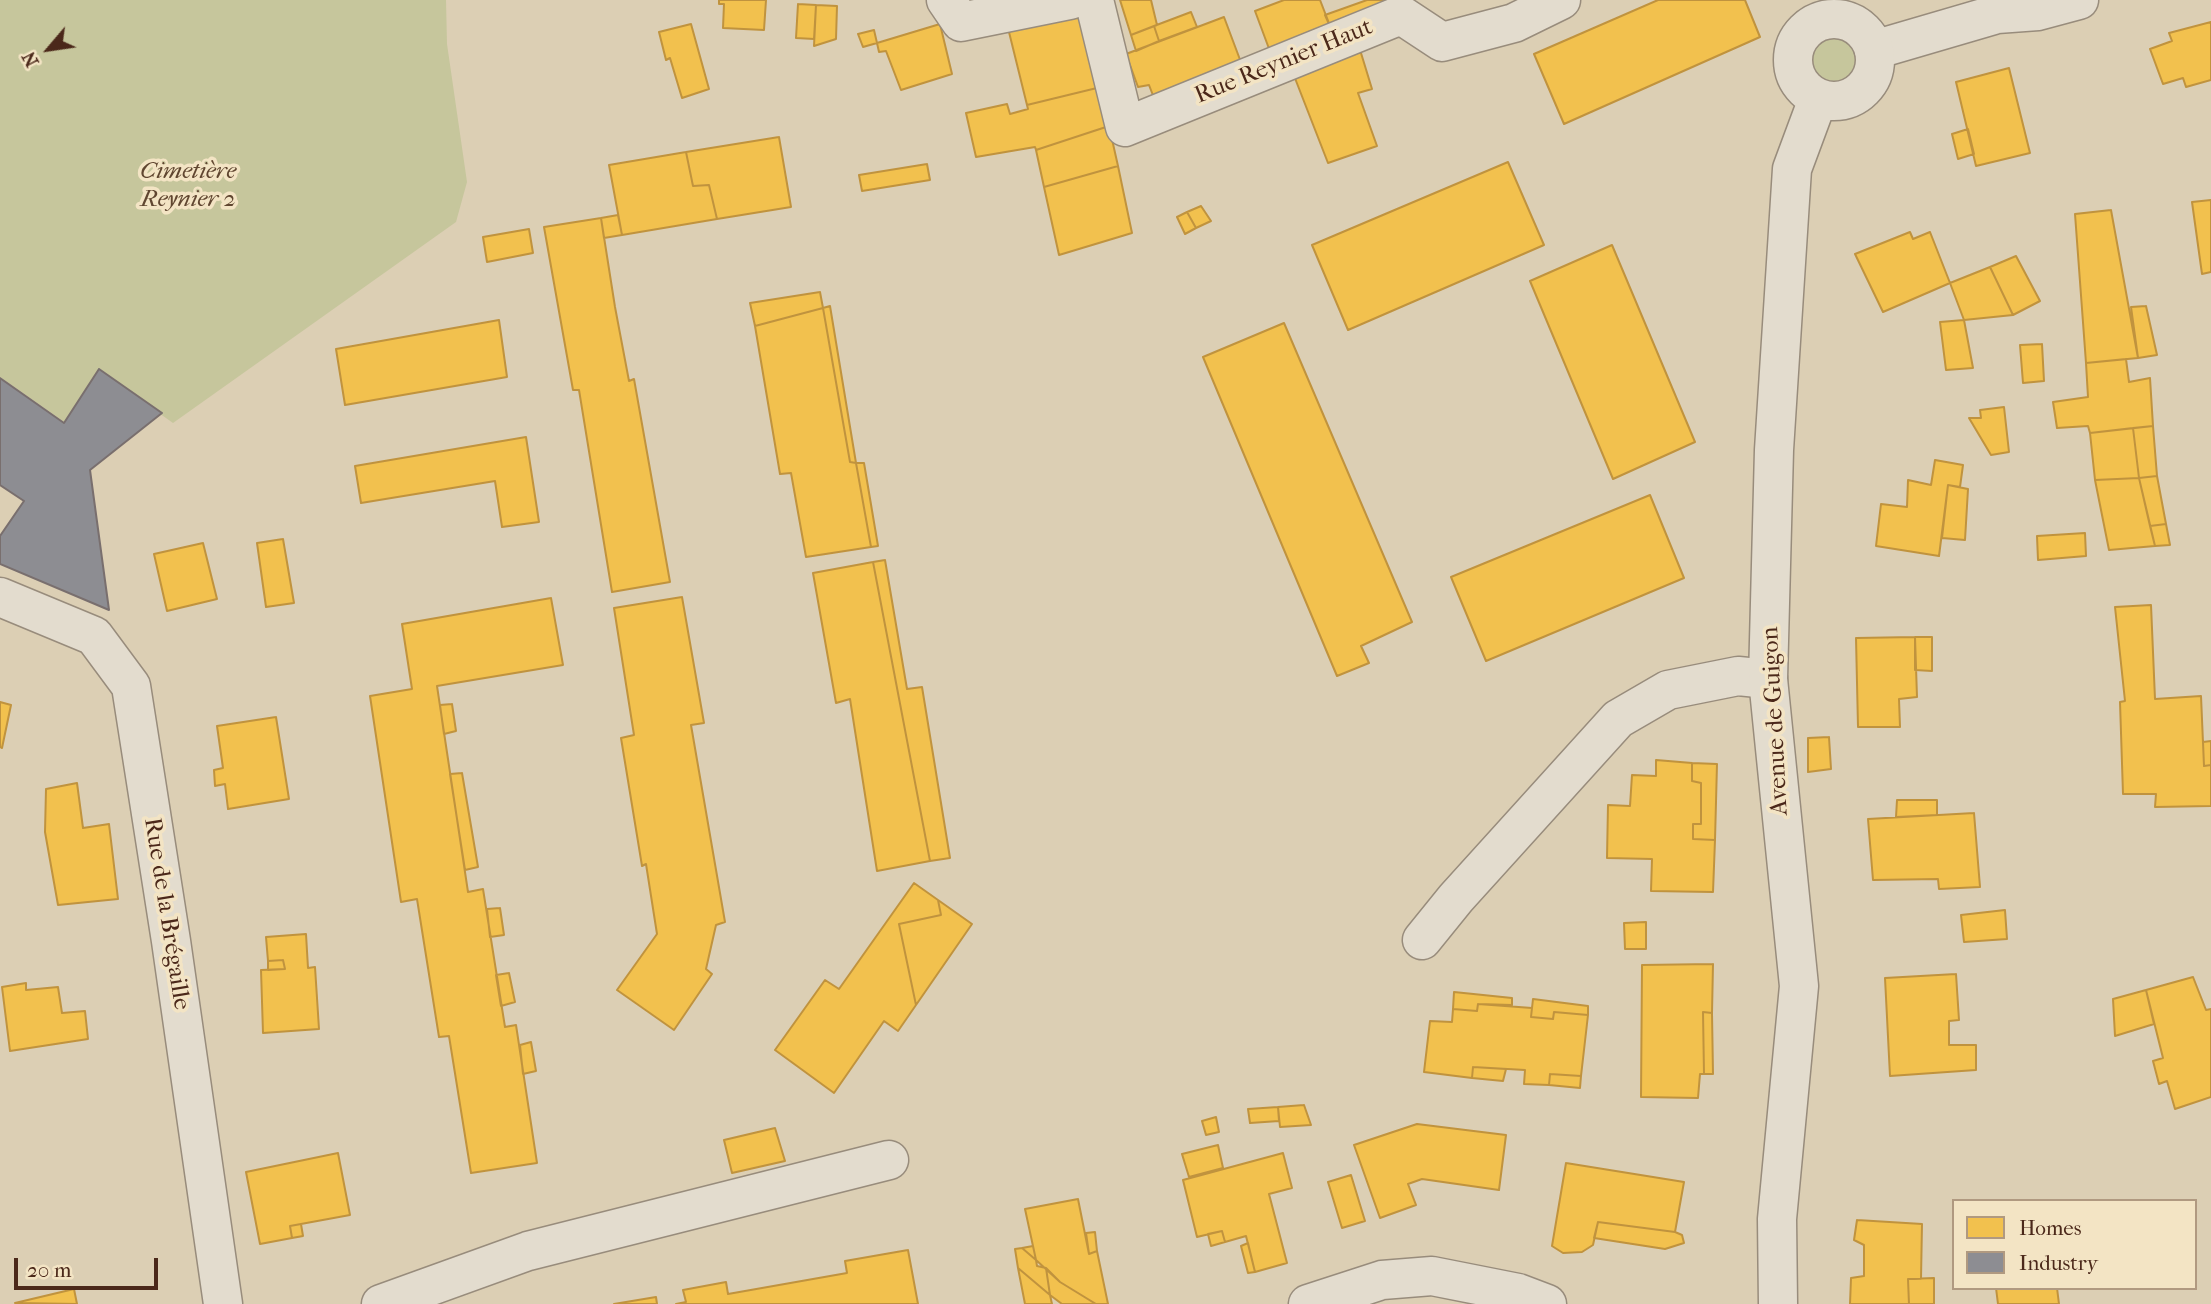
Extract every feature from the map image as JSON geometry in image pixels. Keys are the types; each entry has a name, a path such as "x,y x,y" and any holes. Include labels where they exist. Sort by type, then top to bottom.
{"street":[{"path":"946,0 961,22 1070,0"},
{"name":"Rue Reynier Haut","path":"1094,0 1125,127 1401,15 1442,42 1514,23 1561,0"},
{"path":"1874,50 1997,14 2038,11 2079,0"},
{"path":"1804,12 1849,21 1870,38 1874,50 1875,68 1867,85 1854,97 1836,102 1818,99 1798,83 1792,57 1804,12"},
{"name":"Avenue de Guigon","path":"1778,1304 1777,1219 1799,986 1768,679 1774,450 1792,169 1818,99"},
{"name":"Rue de la Brégaille","path":"0,597 94,636 131,686 223,1304"},
{"path":"1422,940 1456,898 1618,719 1668,690 1738,676 1768,679"},
{"path":"381,1304 528,1251 889,1160"},
{"path":"1308,1304 1382,1280 1432,1276 1518,1293 1548,1304"}],"green space":[{"name":"Cimetière Reynier 2","path":"0,0 446,0 447,44 467,182 456,222 173,423 104,374 70,426 0,377"},
{"path":"1833,18 1849,21 1862,30 1871,43 1874,59 1871,75 1862,88 1849,97 1833,100 1817,97 1804,88 1795,75 1792,59 1795,43 1804,30 1817,21"}],"building: Homes":[{"path":"719,0 766,0 764,30 723,28 724,4 719,4"},
{"path":"1120,0 1151,0 1157,25 1131,35"},
{"path":"1284,0 1320,0 1332,31 1271,54 1255,11"},
{"path":"1367,0 1398,0 1332,31 1325,15"},
{"path":"1658,0 1745,0 1760,37 1564,124 1534,54"},
{"path":"798,4 816,5 814,39 796,38"},
{"path":"816,5 837,6 836,39 814,46"},
{"path":"1085,8 1101,87 1027,105 1008,28"},
{"path":"1191,12 1197,27 1159,41 1154,26"},
{"path":"1224,17 1242,65 1154,98 1149,85 1138,87 1126,54"},
{"path":"2211,22 2211,80 2186,87 2183,78 2163,84 2150,49 2172,41 2169,33"},
{"path":"691,24 709,89 682,98 670,58 666,60 659,32"},
{"path":"940,24 952,74 901,90 886,51 879,52 877,43"},
{"path":"1154,26 1159,41 1136,51 1131,35"},
{"path":"874,30 877,43 863,47 858,34"},
{"path":"1346,48 1361,53 1372,89 1358,93 1377,146 1328,163 1291,68"},
{"path":"2009,68 2030,153 1976,166 1956,82"},
{"path":"1101,87 1109,126 1036,150 1035,147 976,157 966,113 1007,104 1010,114 1028,109 1027,105"},
{"path":"1109,126 1118,166 1044,187 1036,150"},
{"path":"1968,129 1974,154 1958,159 1952,134"},
{"path":"779,137 791,207 717,219 709,185 693,186 686,152"},
{"path":"686,152 693,186 709,185 717,219 622,235 609,165"},
{"path":"1508,162 1544,245 1348,330 1312,245"},
{"path":"927,164 930,180 862,191 859,175"},
{"path":"1118,166 1132,233 1059,255 1044,187"},
{"path":"2211,200 2211,272 2202,274 2192,202"},
{"path":"1201,206 1211,221 1196,228 1187,212"},
{"path":"2111,210 2138,358 2086,363 2075,214"},
{"path":"1187,212 1196,228 1185,234 1177,217"},
{"path":"618,215 622,235 604,238 601,218"},
{"path":"601,218 629,381 634,379 670,582 612,592 579,390 573,390 544,227"},
{"path":"529,229 533,253 487,262 483,237"},
{"path":"1910,232 1913,239 1930,232 1950,283 1883,312 1855,254"},
{"path":"1612,245 1695,442 1613,479 1530,281"},
{"path":"2016,256 2040,301 2013,315 1990,267"},
{"path":"1990,267 2013,315 1964,320 1950,283"},
{"path":"820,292 823,308 755,326 750,303"},
{"path":"830,306 856,463 850,462 823,308"},
{"path":"2146,306 2157,355 2138,358 2131,307"},
{"path":"823,308 850,462 856,463 871,547 806,557 791,473 780,474 755,326"},
{"path":"499,320 507,377 345,405 336,349"},
{"path":"1964,320 1973,368 1946,370 1940,322"},
{"path":"1284,323 1412,622 1361,646 1369,663 1337,676 1203,357"},
{"path":"2042,344 2044,381 2023,383 2020,345"},
{"path":"2126,359 2129,382 2150,378 2153,426 2090,433 2088,426 2057,428 2053,402 2088,397 2086,363"},
{"path":"2004,407 2009,452 1991,455 1969,418 1981,418 1980,410"},
{"path":"2153,426 2157,476 2139,478 2133,428"},
{"path":"2133,428 2139,478 2095,480 2090,433"},
{"path":"526,437 539,522 502,527 495,481 361,503 355,466"},
{"path":"1935,460 1963,465 1960,487 1948,485 1939,556 1876,546 1881,504 1907,507 1908,480 1931,485"},
{"path":"856,463 864,463 878,546 871,547"},
{"path":"2157,476 2166,524 2150,526 2139,478"},
{"path":"2139,478 2155,546 2109,550 2095,480"},
{"path":"1948,485 1968,489 1965,540 1942,538"},
{"path":"1650,495 1684,578 1486,661 1451,577"},
{"path":"2166,524 2170,545 2155,546 2150,526"},
{"path":"2085,533 2086,556 2038,560 2037,536"},
{"path":"283,539 294,603 266,607 257,543"},
{"path":"203,543 217,599 167,611 154,554"},
{"path":"885,560 907,689 922,687 950,858 930,861 873,562"},
{"path":"873,562 930,861 877,871 850,699 836,703 813,573"},
{"path":"682,597 704,723 691,725 725,922 716,925 706,969 712,974 674,1030 617,990 657,934 646,864 642,866 621,738 634,735 614,608"},
{"path":"551,598 563,665 437,686 468,892 483,889 505,1027 516,1025 537,1163 471,1173 449,1036 439,1037 417,899 401,902 370,696 412,689 402,624"},
{"path":"2151,605 2155,699 2201,696 2204,766 2211,765 2211,806 2155,807 2156,794 2123,794 2120,702 2125,701 2115,607"},
{"path":"1915,637 1932,637 1932,671 1915,670"},
{"path":"1915,637 1917,697 1899,699 1900,727 1858,727 1856,638"},
{"path":"0,702 11,705 2,748 0,747"},
{"path":"452,704 456,731 444,734 440,705"},
{"path":"276,717 289,799 228,809 225,784 215,786 214,770 223,768 217,726"},
{"path":"1829,737 1831,769 1808,772 1808,738"},
{"path":"2211,741 2211,765 2204,766 2203,742"},
{"path":"1656,760 1692,763 1692,781 1701,783 1701,824 1693,824 1693,839 1715,840 1713,892 1651,891 1652,859 1607,858 1608,805 1630,806 1632,775 1656,776"},
{"path":"1692,763 1717,764 1715,840 1693,839 1693,824 1701,824 1701,783 1692,781"},
{"path":"462,773 478,867 465,870 450,774"},
{"path":"77,783 83,828 109,824 118,899 58,905 45,832 46,789"},
{"path":"1897,800 1937,800 1937,815 1896,817"},
{"path":"1974,813 1980,887 1939,889 1938,879 1873,880 1868,819"},
{"path":"914,883 938,900 941,915 899,924 916,1005 898,1031 884,1021 834,1093 775,1050 825,980 839,989"},
{"path":"938,900 972,924 916,1005 899,924 941,915"},
{"path":"500,908 504,935 490,937 487,909"},
{"path":"2005,910 2007,939 1964,942 1961,915"},
{"path":"1646,922 1646,949 1625,949 1624,923"},
{"path":"306,934 308,968 315,967 319,1029 263,1033 261,970 285,969 283,960 268,961 266,937"},
{"path":"283,960 285,969 268,970 268,961"},
{"path":"1713,964 1712,1013 1703,1012 1704,1074 1700,1074 1698,1098 1641,1097 1642,965"},
{"path":"509,973 515,1002 501,1006 496,975"},
{"path":"1956,974 1959,1020 1949,1021 1949,1045 1976,1045 1976,1070 1890,1076 1885,978"},
{"path":"2193,977 2206,1010 2211,1009 2211,1097 2175,1109 2167,1081 2159,1084 2153,1061 2163,1058 2146,990"},
{"path":"26,983 26,990 58,987 62,1013 85,1011 88,1039 10,1051 2,987"},
{"path":"2146,990 2154,1024 2115,1036 2113,999"},
{"path":"1454,992 1512,998 1512,1005 1478,1004 1477,1011 1453,1009"},
{"path":"1533,999 1588,1006 1588,1015 1554,1012 1553,1019 1531,1017"},
{"path":"1478,1004 1532,1008 1531,1017 1553,1019 1554,1012 1588,1015 1581,1076 1550,1074 1549,1085 1524,1084 1525,1070 1473,1067 1472,1078 1424,1072 1430,1021 1452,1022 1453,1009 1477,1011"},
{"path":"1703,1012 1712,1013 1713,1074 1704,1074"},
{"path":"531,1042 536,1071 523,1074 520,1045"},
{"path":"1473,1067 1506,1069 1503,1081 1472,1078"},
{"path":"1550,1074 1581,1076 1580,1088 1549,1085"},
{"path":"1304,1105 1311,1125 1280,1127 1278,1107"},
{"path":"1278,1107 1279,1121 1250,1123 1248,1109"},
{"path":"1216,1117 1219,1132 1206,1135 1202,1121"},
{"path":"1417,1124 1506,1135 1499,1190 1422,1179 1408,1184 1416,1205 1380,1218 1354,1145"},
{"path":"775,1128 785,1161 732,1173 724,1140"},
{"path":"1218,1145 1223,1168 1189,1177 1182,1154"},
{"path":"338,1153 350,1215 290,1226 292,1238 260,1244 246,1172"},
{"path":"1283,1153 1292,1188 1269,1194 1287,1263 1255,1272 1246,1236 1225,1242 1222,1231 1197,1237 1183,1180"},
{"path":"1566,1163 1684,1182 1675,1232 1598,1222 1593,1245 1582,1252 1563,1253 1552,1246"},
{"path":"1351,1175 1365,1221 1342,1228 1328,1182"},
{"path":"1078,1199 1089,1254 1097,1251 1108,1304 1096,1304 1060,1282 1036,1260 1025,1209"},
{"path":"1857,1220 1922,1224 1921,1279 1908,1279 1909,1304 1850,1304 1851,1278 1864,1276 1864,1245 1854,1240"},
{"path":"1598,1222 1675,1232 1682,1235 1684,1243 1665,1249 1594,1238"},
{"path":"301,1224 303,1236 292,1238 290,1226"},
{"path":"1222,1231 1225,1242 1211,1246 1208,1234"},
{"path":"1095,1232 1097,1251 1089,1254 1086,1233"},
{"path":"1248,1243 1255,1272 1248,1273 1241,1246"},
{"path":"1033,1246 1036,1260 1022,1248"},
{"path":"1022,1248 1036,1260 1037,1266 1046,1268 1050,1295 1018,1268 1015,1249"},
{"path":"908,1250 918,1304 676,1304 686,1302 683,1290 726,1282 728,1294 847,1273 845,1261"},
{"path":"1018,1268 1050,1295 1052,1304 1025,1304"},
{"path":"1046,1268 1060,1282 1096,1304 1062,1304 1050,1295"},
{"path":"1934,1278 1934,1304 1909,1304 1908,1279"},
{"path":"74,1289 77,1304 15,1303"},
{"path":"1996,1290 2057,1290 2059,1304 1998,1304"},
{"path":"656,1297 657,1304 614,1304"}],"building: Industry":[{"path":"99,369 162,413 90,470 109,610 0,564 0,536 24,501 0,485 0,378 64,423"}]}
